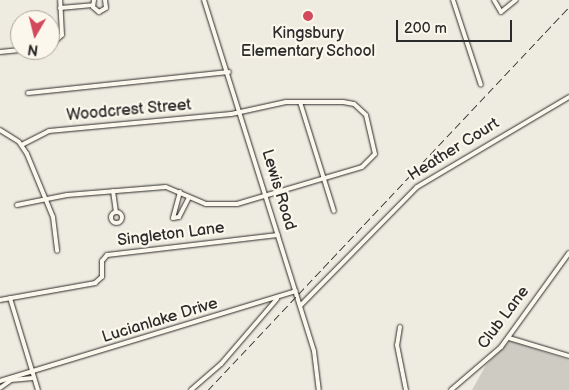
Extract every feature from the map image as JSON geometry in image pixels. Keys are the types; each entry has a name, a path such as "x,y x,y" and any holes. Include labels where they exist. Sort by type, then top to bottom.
{"street":[{"path":"60,0 60,40"},
{"path":"93,5 94,0"},
{"path":"60,8 93,5 103,11 105,0"},
{"name":"Lewis Road","path":"204,0 242,112 278,235 301,305 319,390"},
{"path":"453,0 481,85"},
{"path":"494,0 501,12 516,0"},
{"path":"28,93 229,72"},
{"name":"Heather Court","path":"301,305 417,187 569,97"},
{"path":"300,102 334,211"},
{"name":"Woodcrest Street","path":"22,145 49,131 242,112 300,102 350,103 366,115 375,145 372,160 324,179"},
{"path":"0,130 22,145 47,201 57,251"},
{"path":"17,205 113,191 166,187 217,206 267,197 324,179"},
{"path":"113,191 116,212"},
{"path":"180,192 171,213 179,217 189,197"},
{"name":"Singleton Lane","path":"0,300 95,283 102,277 102,261 107,255 278,235"},
{"name":"Club Lane","path":"451,390 509,338 569,253"},
{"name":"Lucianlake Drive","path":"0,381 296,291"},
{"path":"191,390 221,364 279,297"},
{"path":"10,298 38,390"},
{"path":"400,327 397,345 406,390"},
{"path":"509,338 569,356"},
{"path":"0,388 11,380 33,378"}],"shaded area":[{"path":"510,341 569,360 569,390 472,390 486,365"}],"railway":[{"path":"208,390 569,7"}],"place":[{"name":"Kingsbury Elementary School","path":"308,16"}]}
